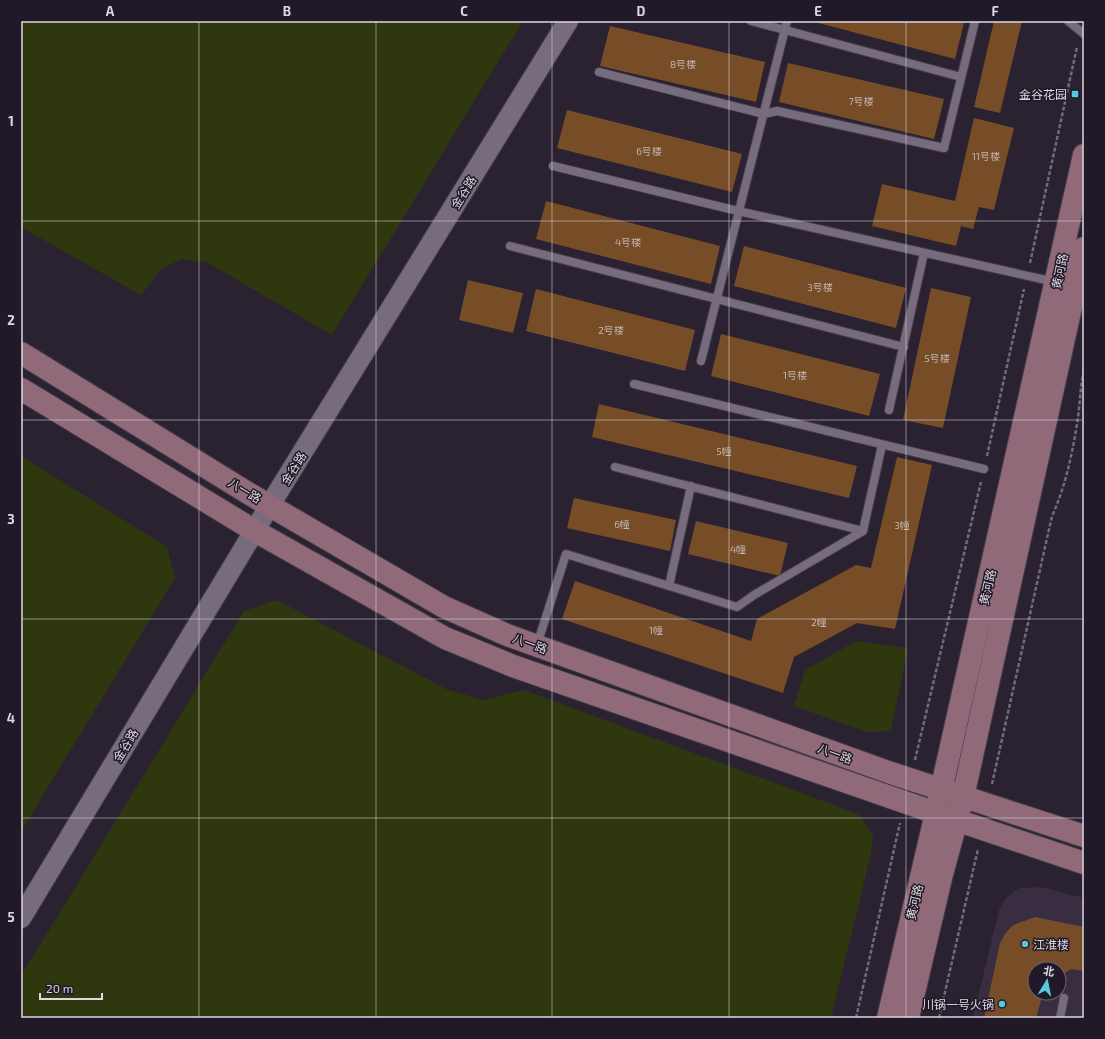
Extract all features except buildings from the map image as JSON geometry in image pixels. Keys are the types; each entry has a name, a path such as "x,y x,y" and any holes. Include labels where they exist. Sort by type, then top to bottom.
{"main road":[{"name":"黄河路","path":"888,1018 946,817 963,797 1066,284 1084,155"},
{"name":"黄河路","path":"908,1018 946,817 941,790 1066,284 1084,248"},
{"name":"八一路","path":"21,353 270,505 444,607 537,646 910,780 1084,836"},
{"name":"八一路","path":"21,389 255,531 445,638 513,666 946,817 1084,863"}],"street":[{"name":"金谷路","path":"21,918 270,505 568,21"}],"lane":[{"path":"751,21 961,77"},
{"path":"701,361 787,21"},
{"path":"599,72 764,114 777,111 944,148 975,21"},
{"path":"1068,21 1082,33"},
{"path":"553,166 738,211 1066,284"},
{"path":"510,246 904,347"},
{"path":"889,410 924,253"},
{"path":"634,384 882,445 984,468"},
{"path":"537,646 566,554 736,608 754,595 863,531 882,445"},
{"path":"615,467 863,531"},
{"path":"669,586 691,486"},
{"path":"1060,1018 1063,1001"}],"path":[{"path":"910,780 984,468 1082,33"},
{"path":"988,805 1052,516 1062,494 1077,424 1080,385 1084,369"},
{"path":"856,1018 905,802"},
{"path":"939,1018 982,829"}],"shaded area":[{"path":"1041,887 1084,898 1084,1018 973,1018 999,910 1006,898 1019,888"}],"green space":[{"path":"21,21 523,21 332,335 206,262 182,259 161,269 141,295 21,227"},
{"path":"21,456 167,547 175,578 21,832"},
{"path":"277,600 448,690 484,700 524,690 858,814 873,835 870,858 831,1018 21,1018 21,976 244,611"},
{"path":"856,641 908,648 891,731 867,732 794,706 805,670"}],"place":[{"name":"金谷花园","path":"1075,94"},
{"name":"江淮楼","path":"1025,944"},
{"name":"川锅一号火锅","path":"1002,1004"}]}
